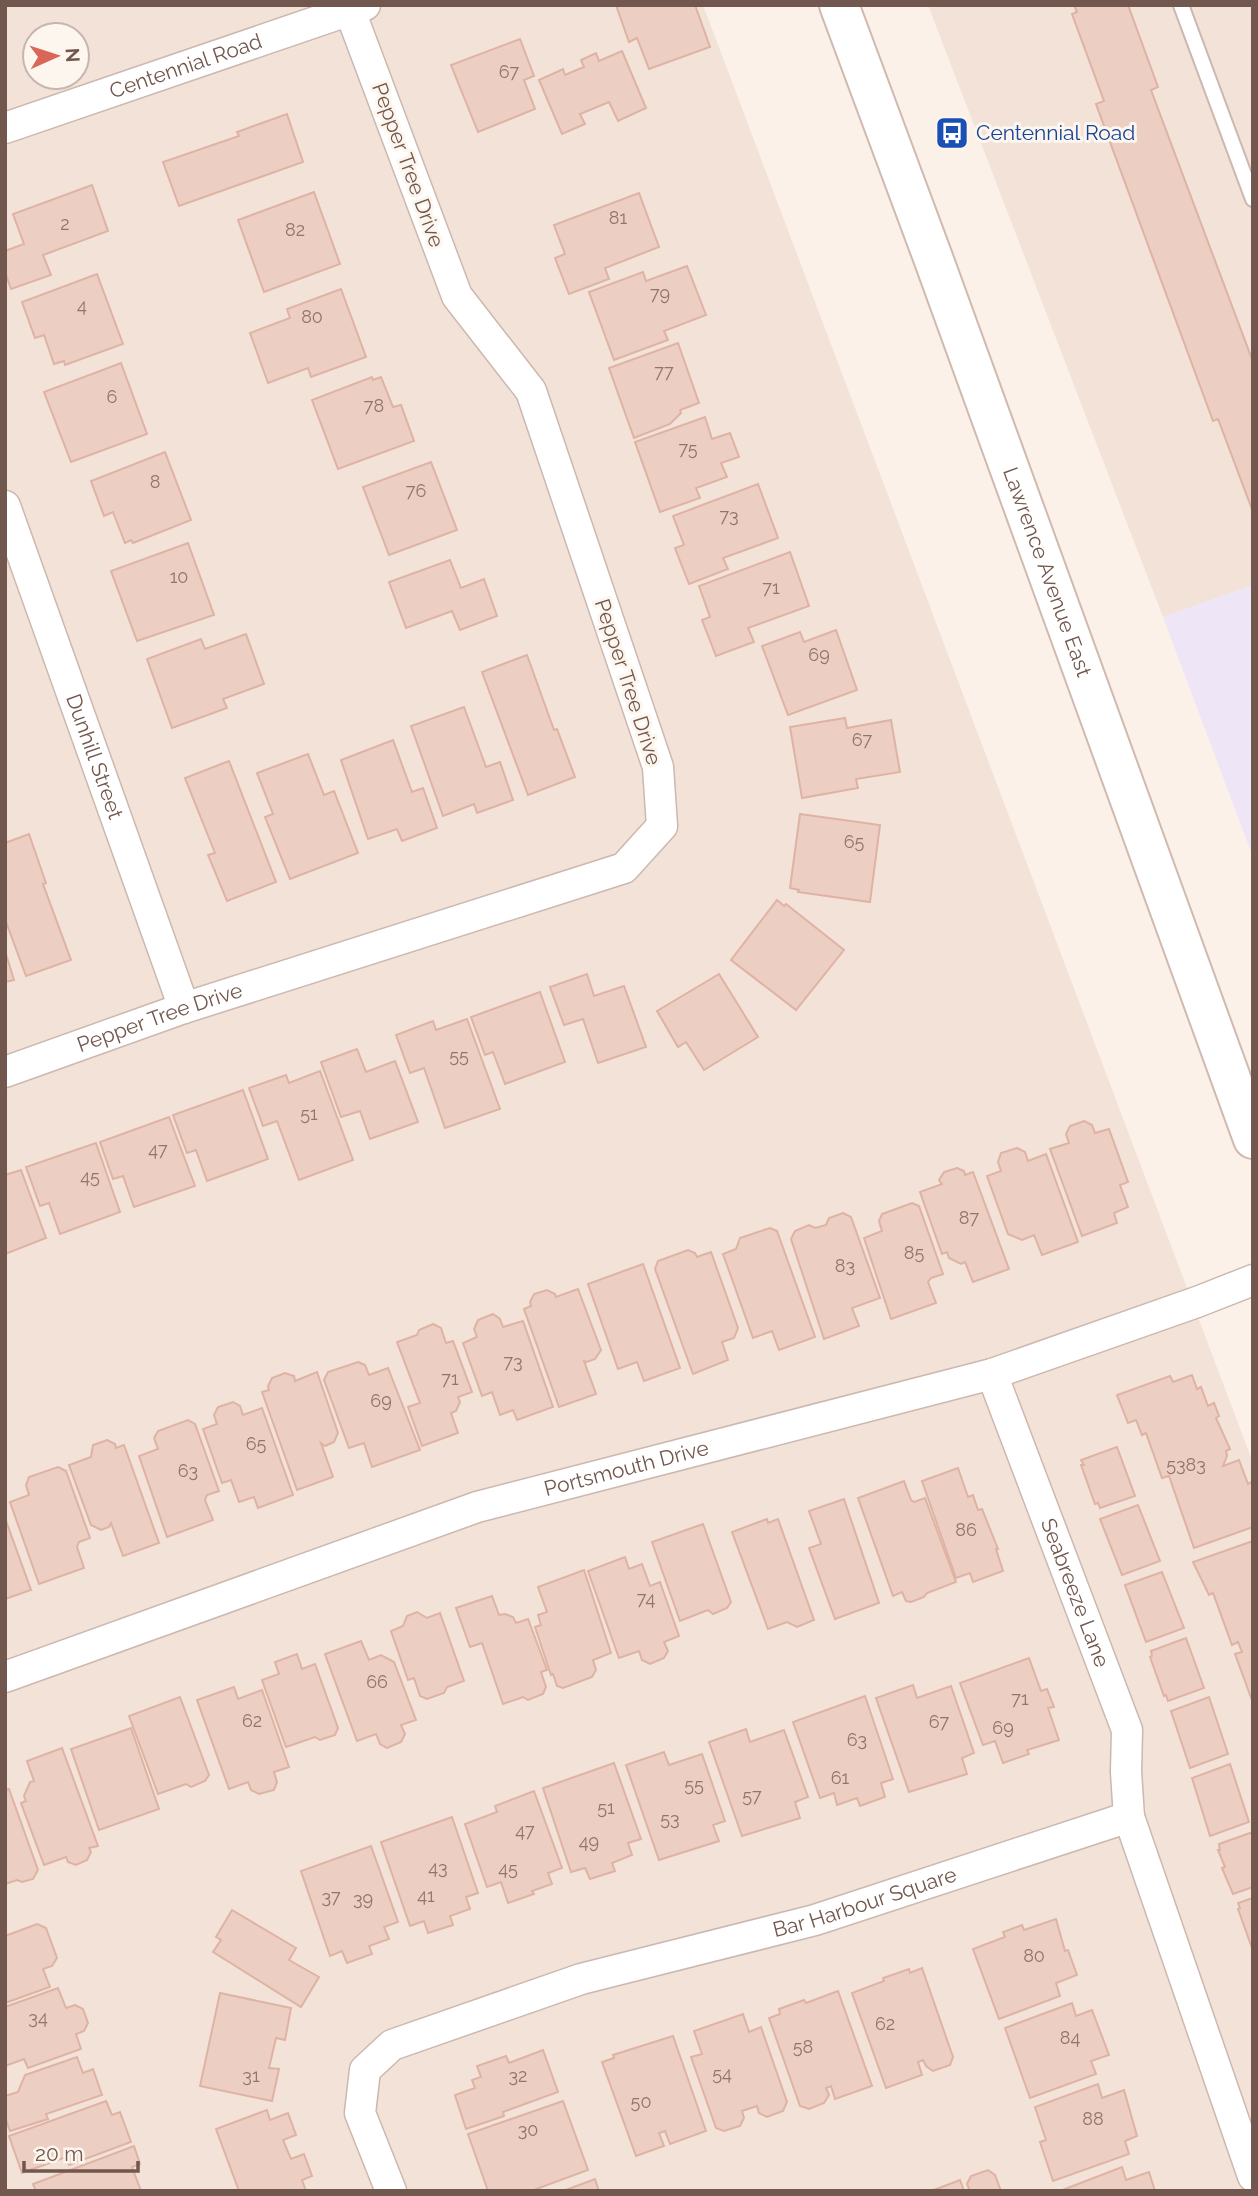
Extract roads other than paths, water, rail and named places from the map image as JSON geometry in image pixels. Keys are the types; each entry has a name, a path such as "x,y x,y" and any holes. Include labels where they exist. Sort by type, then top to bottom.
{"main road":[{"name":"Lawrence Avenue East","path":"839,5 1253,1139"}],"street":[{"name":"Centennial Road","path":"5,128 358,8"},
{"name":"Pepper Tree Drive","path":"5,1072 184,1008 624,868 662,826 658,767 531,391 457,296 358,8"},
{"name":"Dunhill Street","path":"5,506 184,1008"},
{"name":"Portsmouth Drive","path":"5,1677 477,1507 992,1374 1253,1280"},
{"name":"Seabreeze Lane","path":"992,1374 1127,1730 1129,1817"},
{"path":"1129,1817 1253,2176"},
{"name":"Bar Harbour Square","path":"391,2191 359,2113 366,2070 391,2045 581,1979 815,1920 1129,1817"}],"lane":[{"path":"1181,5 1253,199"}],"place":[{"name":"Centennial Road","path":"952,133"}]}
